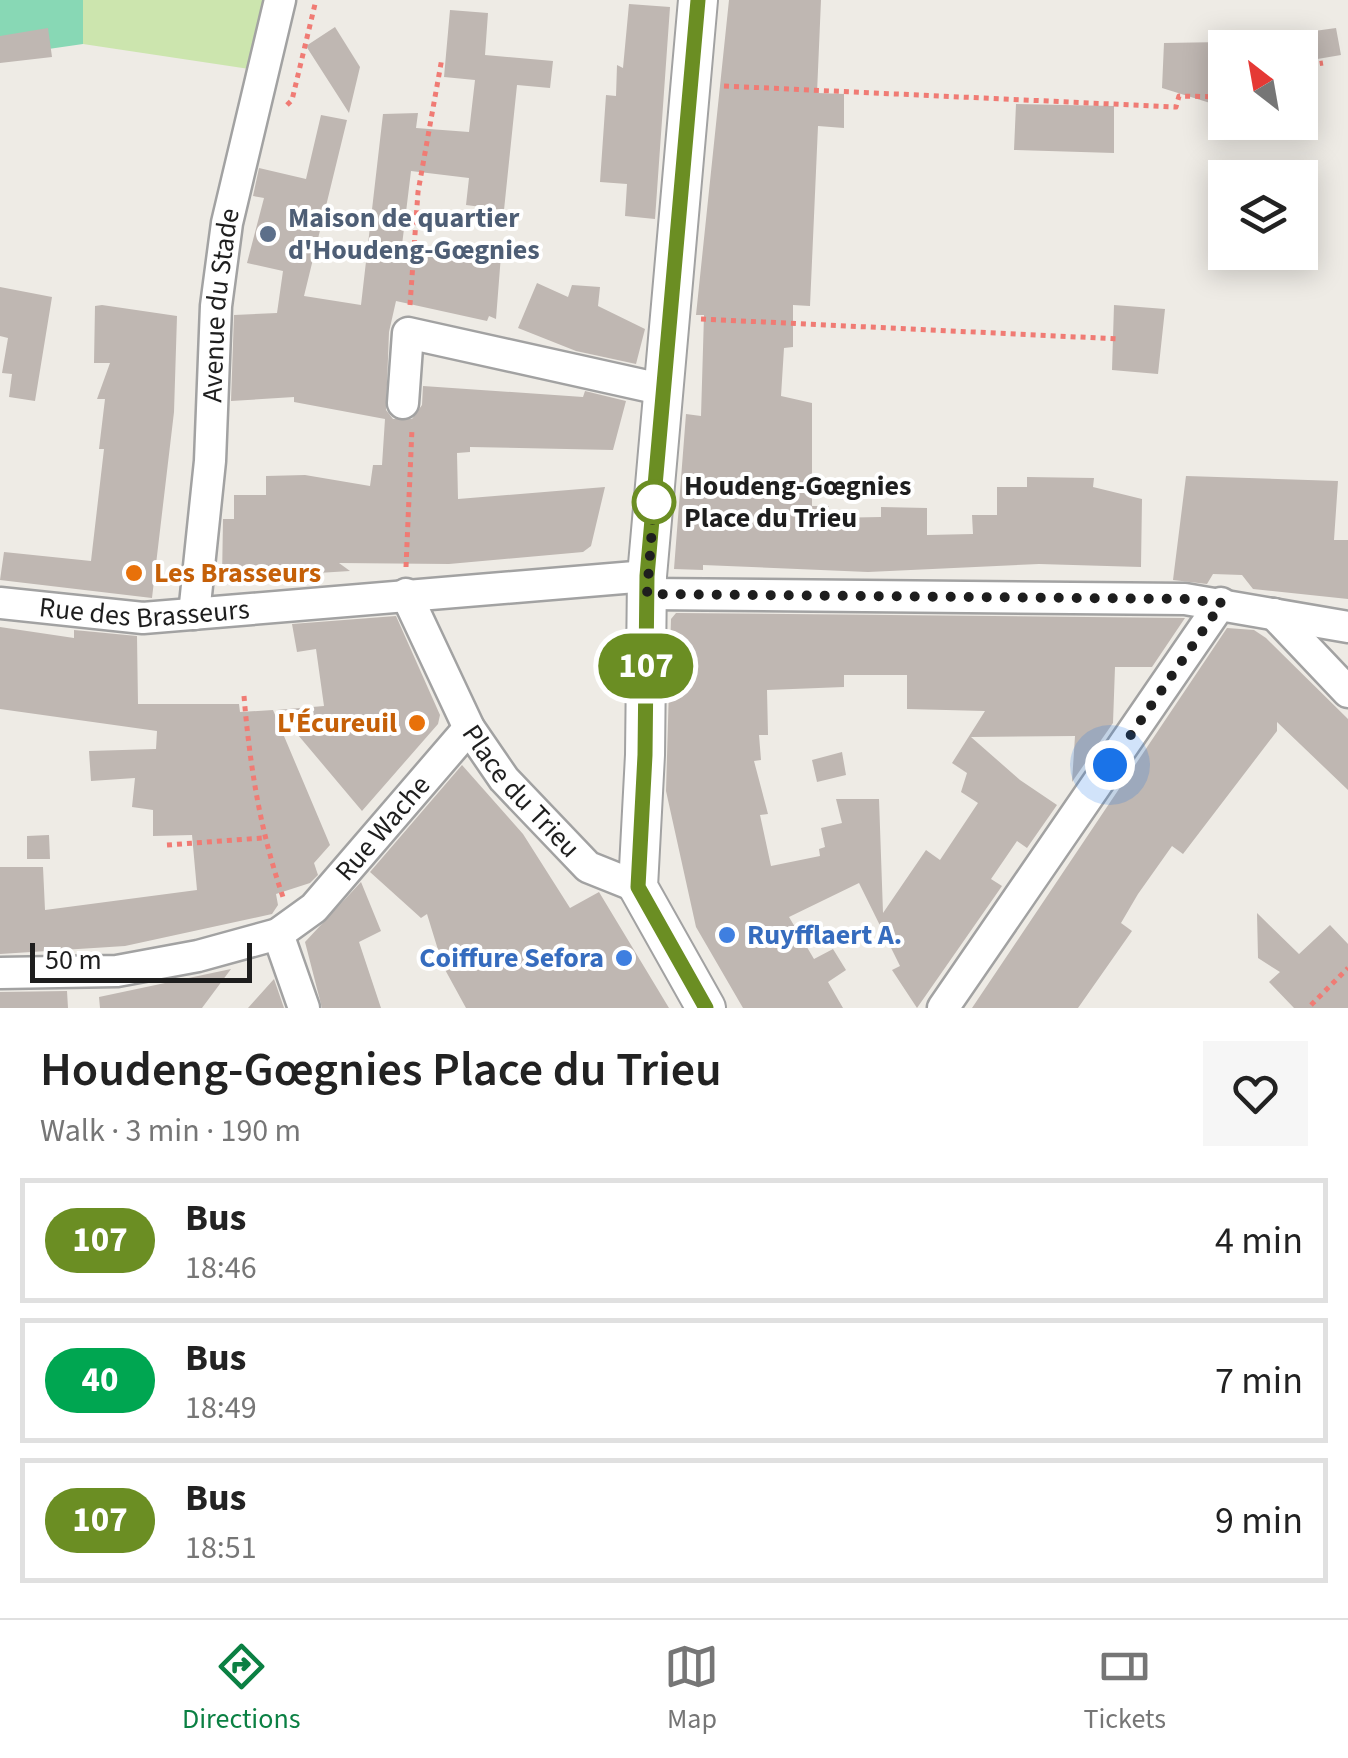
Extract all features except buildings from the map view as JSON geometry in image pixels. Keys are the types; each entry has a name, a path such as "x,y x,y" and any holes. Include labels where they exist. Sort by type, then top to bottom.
{"street":[{"name":"Avenue du Stade","path":"194,614 210,461 216,306 227,223 280,0"},
{"path":"698,0 647,585 645,755 638,887 706,1008"},
{"path":"403,402 408,333 665,390"},
{"path":"406,594 647,585 1185,599 1348,627"},
{"name":"Rue des Brasseurs","path":"0,603 143,618 297,607 406,594"},
{"name":"Place du Trieu","path":"406,594 469,728 504,779 588,867 638,887"},
{"path":"942,1008 1222,603"},
{"path":"1274,614 1348,692"},
{"name":"Rue Wache","path":"0,973 117,971 198,956 285,929 314,908 469,728"},
{"path":"285,929 304,1008"}],"path":[{"path":"408,333 418,192 442,58"},
{"path":"1318,64 1323,63"},
{"path":"690,84 1176,107 1179,96 1208,97"},
{"path":"673,318 1120,339"},
{"path":"403,402 413,420 406,594"},
{"path":"244,696 252,782 285,929"},
{"path":"167,844 262,838"},
{"path":"1311,1005 1348,968"}],"green space":[{"path":"0,0 83,0 83,44 0,56"},
{"path":"83,0 280,0 263,71 83,44"}],"bus line":[{"name":"107","path":"698,0 673,318 647,576 645,755 638,887 706,1008"}],"place":[{"name":"Maison de quartier d'Houdeng-Gœgnies","path":"268,234"},
{"name":"Houdeng-Gœgnies Place du Trieu","path":"654,502"},
{"name":"Les Brasseurs","path":"134,573"},
{"name":"L'Écureuil","path":"417,723"},
{"name":"Ruyfflaert A.","path":"727,935"},
{"name":"Coiffure Sefora","path":"624,958"}],"route":[{"path":"654,502 647,594 1185,599 1222,603 1110,765"}]}
